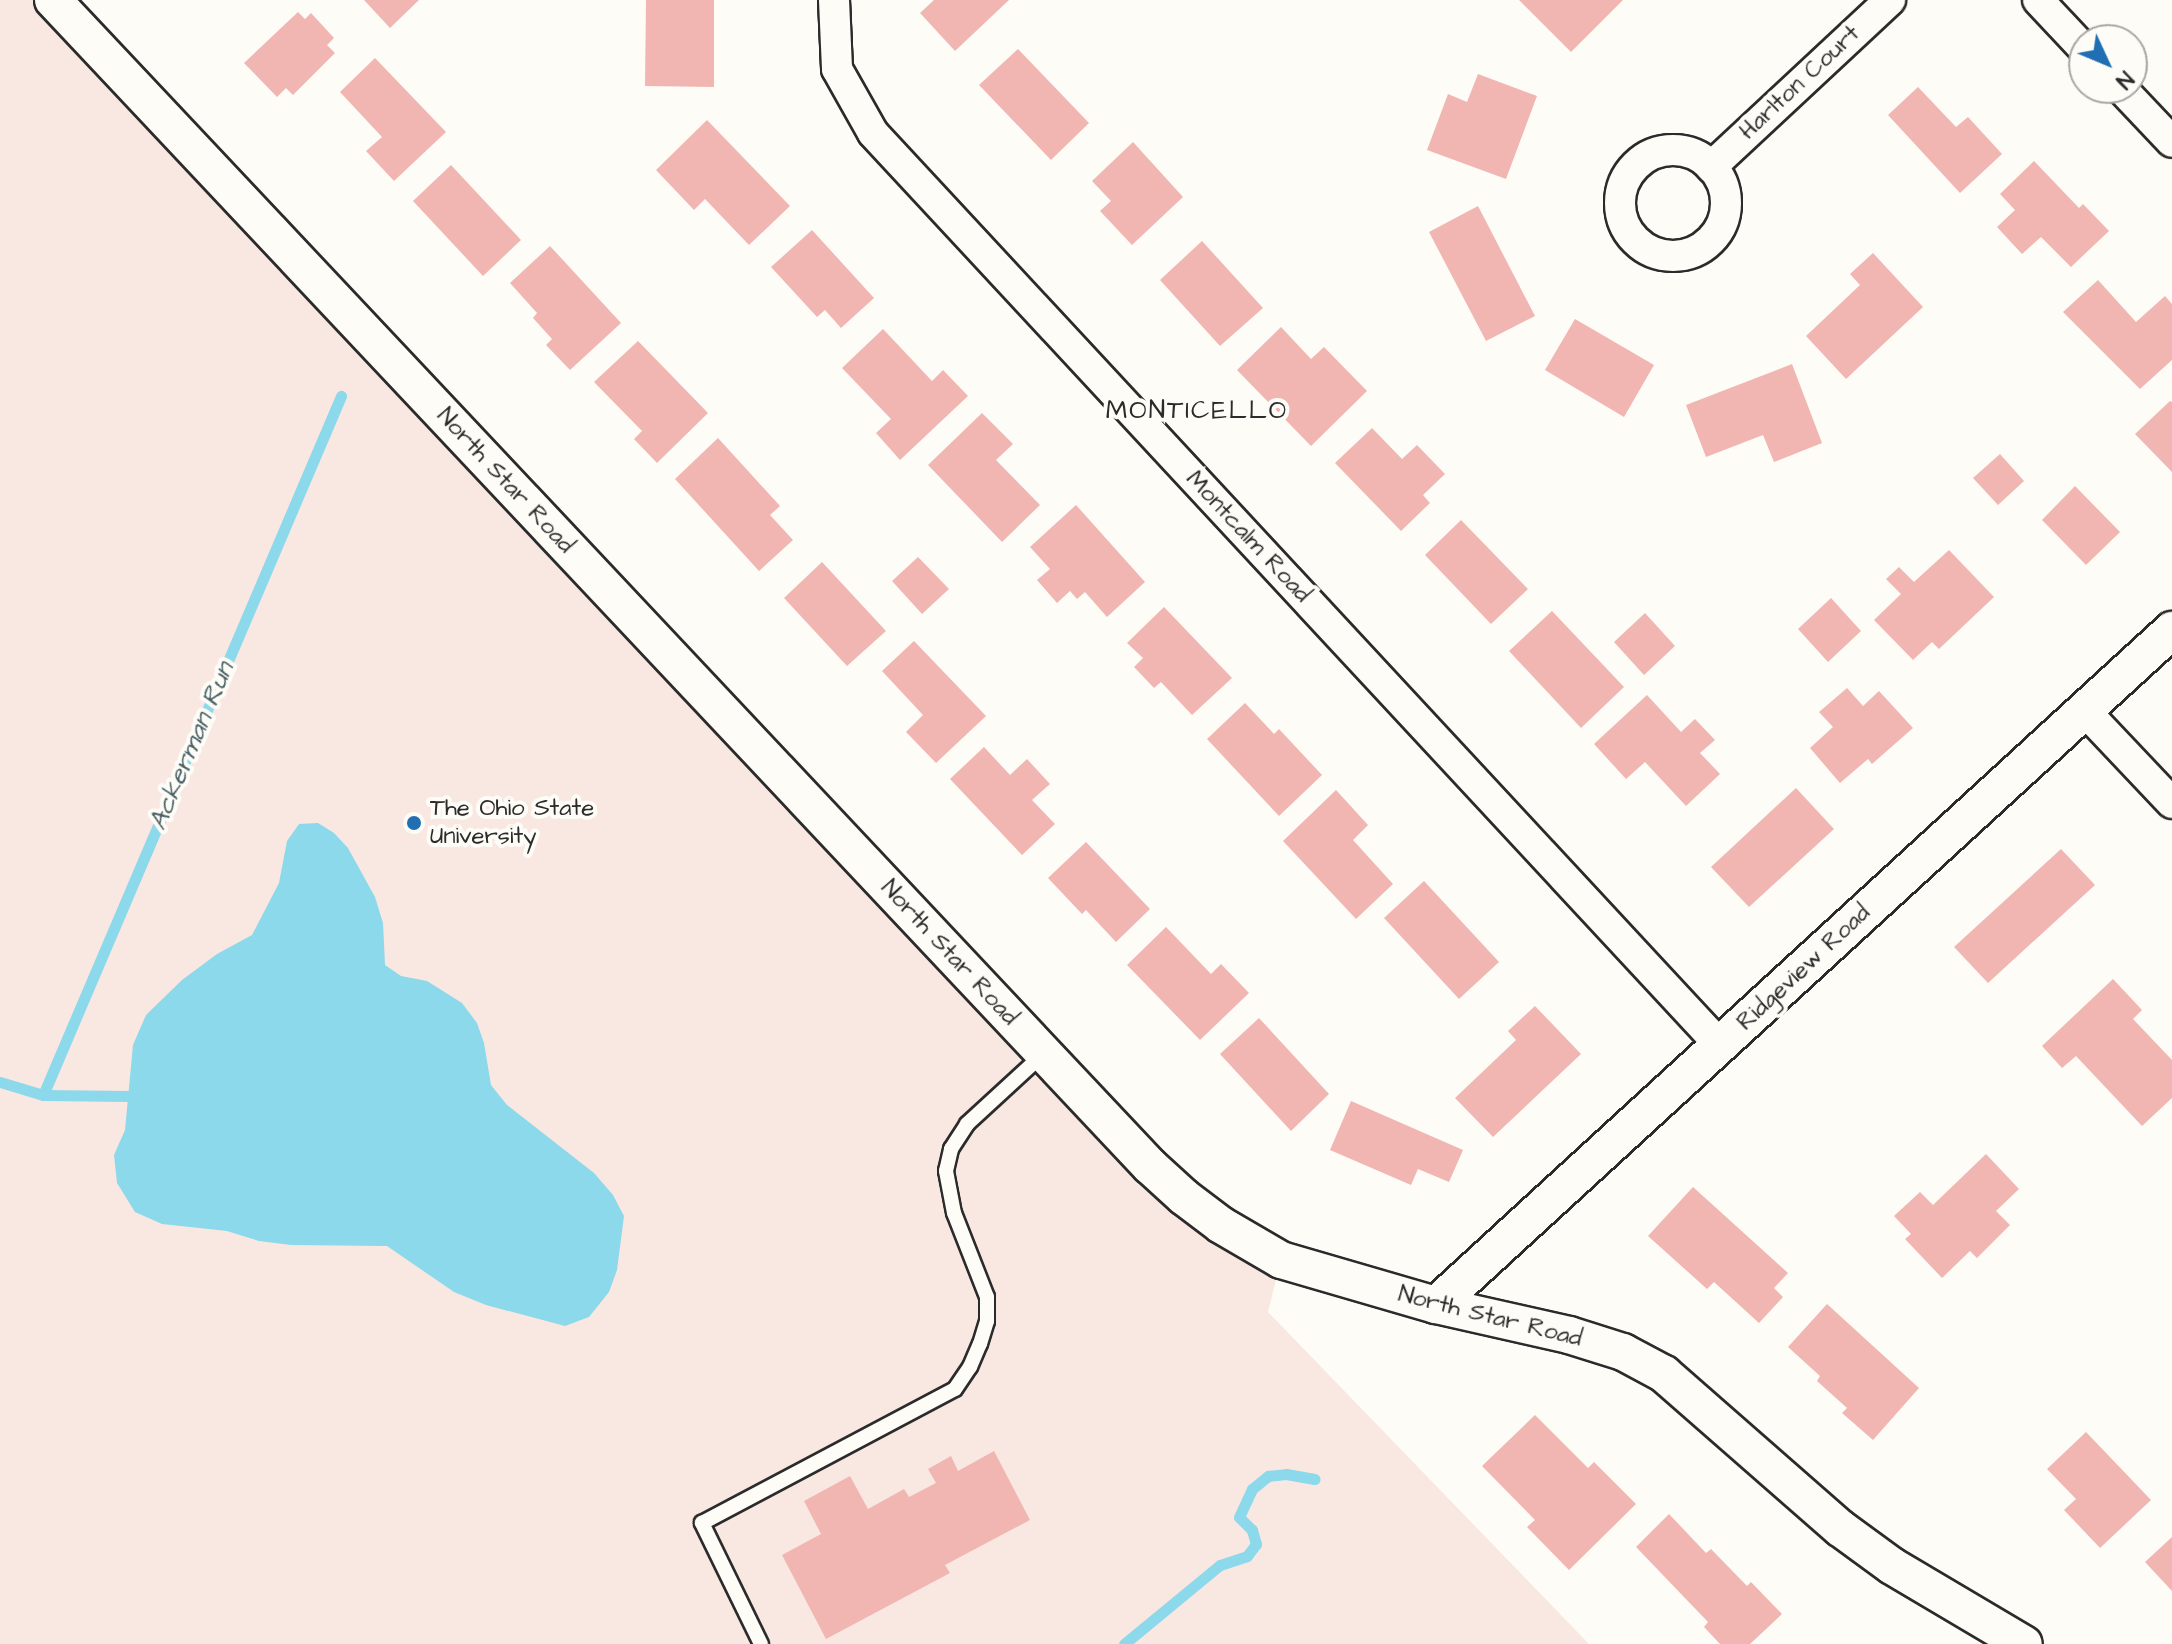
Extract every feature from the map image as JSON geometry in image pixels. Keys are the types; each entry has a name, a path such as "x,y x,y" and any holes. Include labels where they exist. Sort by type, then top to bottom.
{"street":[{"name":"North Star Road","path":"53,0 1150,1166 1221,1225 1281,1260 1436,1305 1569,1335 1623,1352 1664,1374 1840,1528 1892,1566 2024,1644"},
{"name":"Montcalm Road","path":"834,0 837,69 873,133 1720,1045"},
{"name":"Harlton Court","path":"1711,167 1890,0"},
{"path":"2038,0 2068,32"},
{"path":"2136,104 2172,142"},
{"name":"Ridgeview Road","path":"1436,1305 2172,630"},
{"path":"2084,710 2172,803"}],"lane":[{"path":"761,1644 702,1523 955,1389 970,1367 980,1344 987,1321 987,1297 954,1213 946,1171 948,1160 967,1124 1044,1053"}],"shaded area":[{"name":"The Ohio State University","path":"0,0 53,0 1150,1166 1281,1260 1268,1312 1589,1644 0,1644"}],"water":[{"path":"318,823 334,833 348,848 375,897 383,923 385,965 401,976 427,981 462,1003 477,1023 484,1043 491,1085 507,1105 594,1173 613,1195 624,1216 617,1270 609,1292 589,1317 565,1326 486,1305 454,1292 387,1246 291,1245 259,1241 227,1231 162,1224 135,1212 117,1183 114,1155 125,1130 133,1045 146,1015 182,980 217,954 252,935 279,883 287,841 299,824"}],"building":[{"path":"364,0 419,0 390,28"},
{"path":"646,0 714,0 714,87 645,86"},
{"path":"934,0 1009,0 955,51 920,13"},
{"path":"1519,0 1623,0 1571,52"},
{"path":"298,12 305,19 311,13 334,38 327,45 335,53 293,95 286,88 277,97 244,63"},
{"path":"1018,49 1089,123 1051,160 979,85"},
{"path":"375,58 446,132 394,181 366,151 382,137 340,92"},
{"path":"1478,74 1537,96 1506,179 1427,150 1448,94 1467,102"},
{"path":"1918,87 1956,127 1968,117 2002,154 1960,193 1888,115"},
{"path":"707,120 790,206 749,245 705,199 694,210 656,170"},
{"path":"1133,142 1183,197 1132,245 1100,211 1111,201 1092,181"},
{"path":"2034,161 2079,208 2083,204 2109,231 2071,267 2041,237 2022,254 1997,227 2015,210 2000,194"},
{"path":"451,165 521,240 483,276 413,201"},
{"path":"1478,206 1535,316 1486,341 1429,232"},
{"path":"812,230 874,298 841,328 825,310 817,317 771,267"},
{"path":"1202,241 1263,308 1220,346 1160,280"},
{"path":"550,246 621,323 570,370 546,345 552,339 533,318 537,313 510,283"},
{"path":"1873,253 1923,307 1846,379 1806,336 1860,285 1850,274"},
{"path":"2098,280 2136,322 2165,296 2172,304 2172,360 2140,389 2063,312"},
{"path":"1575,319 1654,365 1624,417 1545,370"},
{"path":"1281,327 1311,359 1324,347 1367,391 1311,446 1237,370"},
{"path":"883,329 932,381 943,370 968,396 900,460 876,433 891,419 842,368"},
{"path":"638,341 708,413 657,463 634,439 642,431 594,382"},
{"path":"1792,364 1822,443 1774,462 1763,435 1706,457 1686,405"},
{"path":"2172,402 2172,472 2135,434"},
{"path":"982,413 1013,444 996,460 1040,505 1002,542 928,465"},
{"path":"1372,428 1402,459 1417,445 1445,474 1423,495 1430,503 1401,531 1335,463"},
{"path":"718,438 780,506 770,515 793,540 759,571 675,479"},
{"path":"2000,454 2024,481 1998,505 1973,478"},
{"path":"2075,486 2120,532 2086,565 2042,520"},
{"path":"1076,505 1145,582 1107,617 1085,592 1077,599 1070,591 1057,603 1037,580 1050,569 1030,547"},
{"path":"1461,520 1528,589 1491,624 1425,555"},
{"path":"1949,550 1994,597 1939,649 1932,642 1913,660 1874,620 1901,594 1886,579 1899,567 1914,582"},
{"path":"918,557 949,589 922,614 892,581"},
{"path":"822,562 886,631 847,666 784,598"},
{"path":"1831,598 1861,631 1828,662 1798,629"},
{"path":"1164,607 1232,678 1192,715 1161,682 1154,688 1134,667 1143,658 1127,643"},
{"path":"1552,611 1624,687 1581,728 1509,651"},
{"path":"1645,613 1675,646 1644,675 1614,642"},
{"path":"914,641 986,716 936,763 906,732 923,715 882,671"},
{"path":"1847,688 1863,706 1879,691 1913,728 1872,764 1868,759 1840,783 1810,748 1833,727 1819,712"},
{"path":"1647,695 1681,732 1695,719 1715,740 1700,753 1720,774 1686,806 1645,762 1626,779 1594,744"},
{"path":"1245,703 1274,734 1279,729 1322,775 1279,816 1207,739"},
{"path":"984,747 1010,775 1027,759 1050,784 1032,800 1055,824 1022,855 950,779"},
{"path":"1796,788 1834,829 1749,907 1711,867"},
{"path":"1336,790 1368,825 1353,840 1393,884 1356,919 1283,841"},
{"path":"1086,842 1150,909 1116,942 1086,910 1082,914 1048,878"},
{"path":"2061,849 2095,885 1988,983 1954,947"},
{"path":"1424,881 1499,962 1459,999 1384,918"},
{"path":"1166,927 1211,974 1221,964 1249,993 1200,1040 1127,965"},
{"path":"2113,979 2142,1010 2133,1019 2172,1060 2172,1098 2142,1126 2076,1056 2062,1068 2042,1046"},
{"path":"1535,1006 1581,1054 1493,1137 1455,1098 1516,1040 1508,1031"},
{"path":"1259,1018 1329,1094 1291,1131 1220,1054"},
{"path":"1351,1101 1463,1150 1449,1182 1418,1169 1411,1185 1330,1150"},
{"path":"1986,1154 2019,1189 1996,1211 2010,1225 1977,1258 1970,1251 1942,1278 1905,1239 1911,1234 1894,1216 1920,1192 1933,1205"},
{"path":"1693,1187 1788,1273 1774,1288 1783,1297 1759,1323 1714,1282 1707,1289 1648,1236"},
{"path":"1827,1304 1919,1388 1873,1440 1842,1413 1847,1408 1817,1381 1820,1376 1788,1347"},
{"path":"1535,1415 1588,1468 1594,1462 1636,1504 1569,1570 1527,1527 1535,1520 1482,1466"},
{"path":"2086,1432 2151,1500 2100,1548 2064,1510 2076,1499 2047,1469"},
{"path":"994,1451 1030,1520 945,1565 950,1573 826,1639 782,1555 821,1534 804,1501 850,1476 868,1509 904,1489 909,1497 936,1483 928,1469 951,1456 958,1471"},
{"path":"1669,1514 1706,1553 1711,1549 1747,1586 1751,1582 1782,1614 1750,1644 1720,1644 1704,1627 1708,1622 1636,1547"},
{"path":"2172,1537 2172,1591 2145,1562"}],"waterway":[{"name":"Ackerman Run","path":"0,1082 43,1095 341,396"},
{"name":"Ackerman Run","path":"43,1095 129,1096"},
{"name":"Ackerman Run","path":"1124,1644 1220,1565 1247,1556 1256,1544 1252,1530 1239,1517 1252,1489 1268,1476 1286,1474 1315,1479"}],"place":[{"name":"The Ohio State University","path":"414,823"}],"district":[{"name":"MONTICELLO","path":"1197,411"}]}
